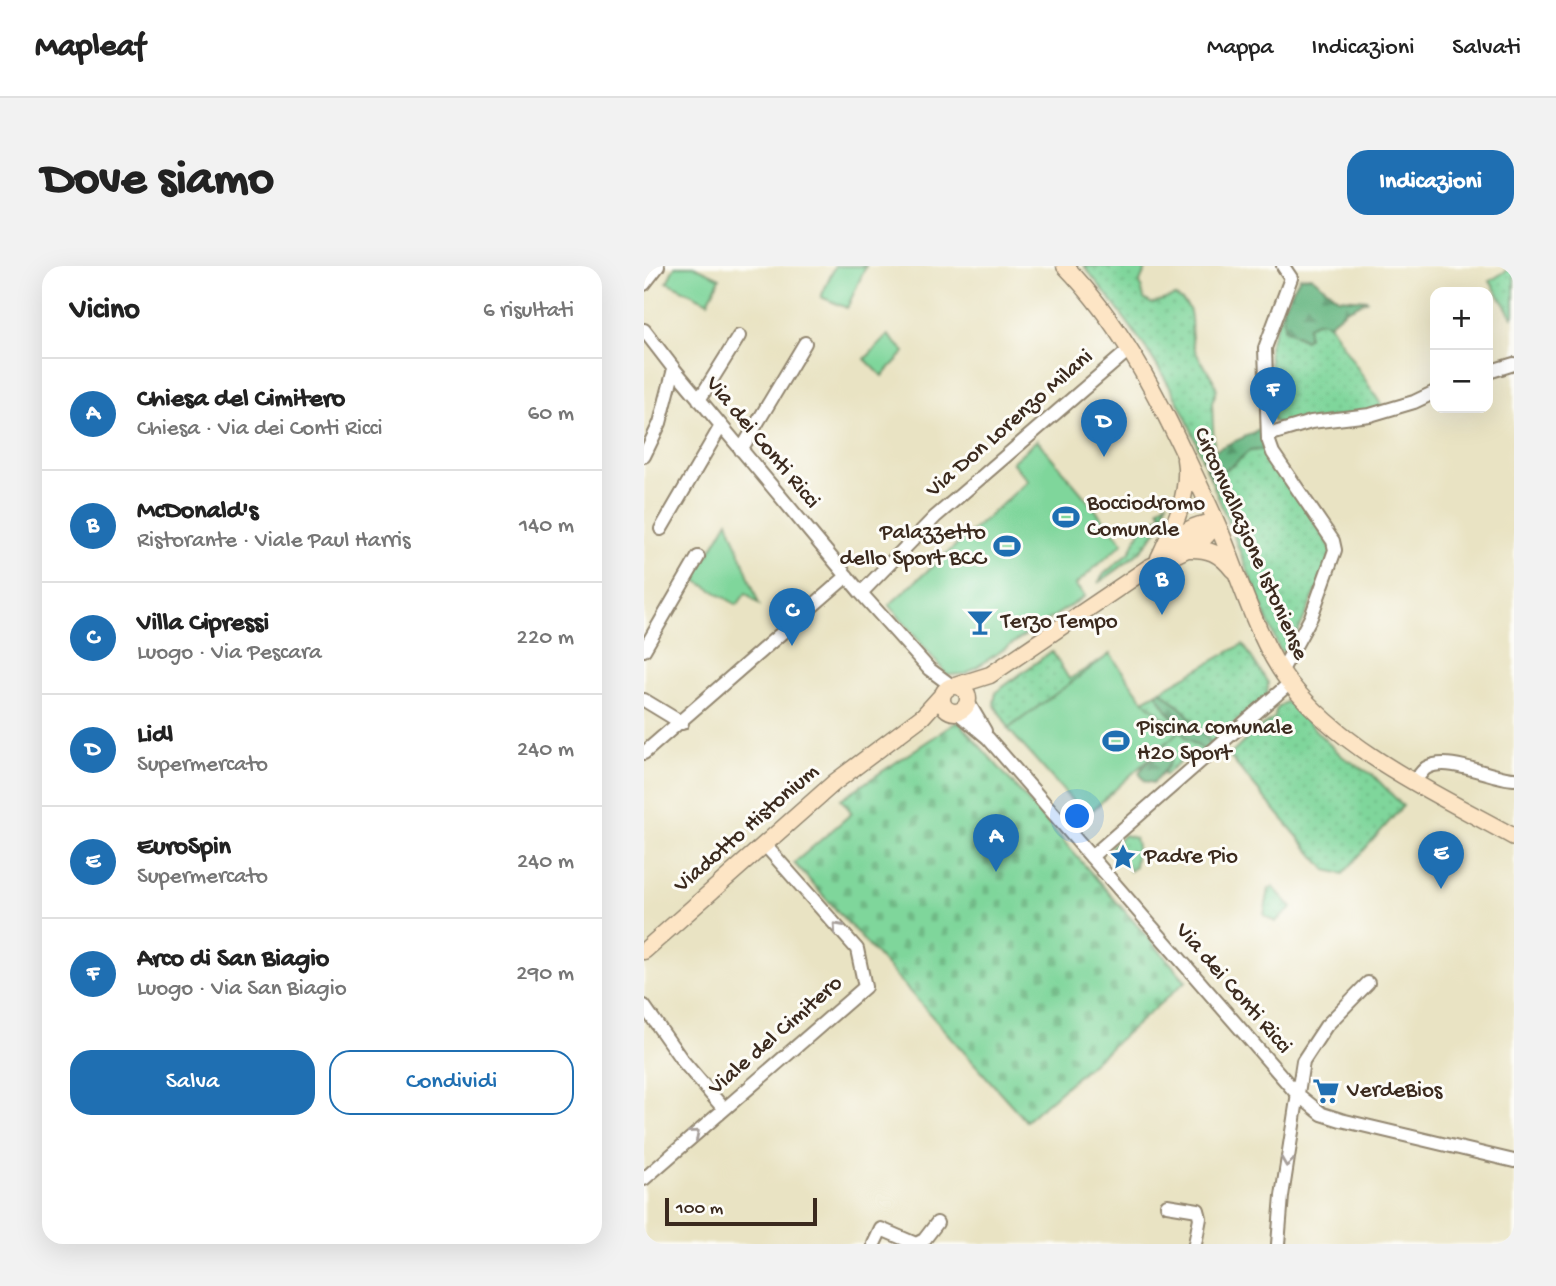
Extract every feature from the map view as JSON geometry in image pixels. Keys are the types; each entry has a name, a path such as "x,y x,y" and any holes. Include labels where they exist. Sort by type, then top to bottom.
{"main road":[{"name":"Circonvallazione Istoniense","path":"1065,266 1130,349 1156,392 1217,524 1272,656 1286,677 1316,713 1344,738 1514,837"},
{"path":"1153,563 1178,516 1183,499 1186,468 1183,449"},
{"path":"961,707 990,675 1153,563 1186,531 1200,524 1217,524"},
{"path":"1153,563 1187,550 1217,524"},
{"path":"1187,550 1209,550 1221,556 1242,586"},
{"path":"948,690 990,675"},
{"path":"948,690 965,691 961,707"},
{"path":"948,690 944,706 961,707"},
{"name":"Viadotto Histonium","path":"644,951 835,782 923,716 948,690"},
{"name":"Viadotto Histonium","path":"883,747 961,707"}],"street":[{"path":"644,284 657,266"},
{"path":"1091,857 1286,677 1335,550 1333,541 1273,453 1268,435 1265,348 1291,278 1283,266"},
{"name":"Via dei Conti Ricci","path":"644,330 699,400 861,593 948,690"},
{"path":"699,400 739,336"},
{"path":"741,450 805,343"},
{"name":"Via Don Lorenzo Milani","path":"861,593 935,517 1130,349"},
{"path":"1493,370 1514,364"},
{"path":"644,456 660,422 674,369"},
{"path":"1268,435 1311,422 1370,415 1430,394"},
{"path":"661,529 721,426"},
{"path":"644,650 698,557"},
{"path":"644,753 847,576"},
{"path":"644,700 681,723"},
{"name":"Via dei Conti Ricci","path":"961,707 1297,1094 1322,1114 1341,1120 1514,1161"},
{"path":"1415,781 1426,768 1436,765 1467,767 1514,779"},
{"name":"Viale del Cimitero","path":"644,1180 865,987 857,949 764,844"},
{"path":"1278,1244 1303,1061 1333,1017 1368,983"},
{"path":"644,1006 682,1060 724,1109"},
{"path":"1167,1205 1198,1210 1200,1218 1195,1244"},
{"path":"874,1244 881,1229 916,1244 924,1240 937,1223"}],"green space":[{"path":"675,266 694,266 720,278 708,302 667,282"},
{"path":"835,266 866,266 847,308 821,297"},
{"path":"1084,266 1147,266 1140,282 1144,299 1152,304 1174,296 1188,307 1192,342 1217,390 1212,402 1214,449 1202,458 1167,381 1136,334"},
{"path":"1514,266 1514,314 1512,317 1490,281"},
{"path":"1311,276 1338,298 1368,300 1346,310 1329,324 1321,321 1308,326 1308,337 1305,340 1284,329 1283,307 1300,277"},
{"path":"1283,307 1289,330 1305,340 1308,337 1308,326 1321,321 1329,324 1384,409 1282,425 1273,421 1269,346"},
{"path":"888,335 905,352 882,376 865,359"},
{"path":"1265,425 1267,449 1249,451 1232,466 1210,477 1202,458"},
{"path":"1037,440 1123,543 1075,585 1085,596 966,674 947,675 889,605 1028,481 1012,462"},
{"path":"1267,449 1332,550 1328,565 1289,652 1280,651 1210,477 1232,466 1249,451"},
{"path":"1167,502 1157,529 1142,550 1098,583 1104,574 1130,552 1143,524 1147,527 1162,514 1159,509"},
{"path":"728,521 759,604 746,593 737,605 694,579"},
{"path":"1243,644 1268,683 1267,695 1211,743 1186,713 1161,690"},
{"path":"1052,651 1069,679 1110,655 1009,728 994,704 996,692"},
{"path":"1110,654 1143,700 1179,731 1086,816 1008,729"},
{"path":"1161,690 1186,713 1211,743 1204,750 1186,738 1156,693"},
{"path":"1156,693 1186,738 1204,750 1198,756 1185,757 1165,775 1163,771 1167,768 1156,757 1142,768 1141,766 1179,731 1143,700"},
{"path":"1286,702 1343,757 1373,775 1403,806 1343,874 1326,870 1229,756 1274,718 1277,708"},
{"path":"958,721 1186,981 1026,1121 794,863 852,813 841,799"},
{"path":"1167,751 1172,755 1168,766 1153,783 1145,781 1139,773 1141,770 1159,752"},
{"path":"1124,835 1135,838 1137,846 1135,866 1130,871 1111,846"},
{"path":"1273,887 1292,908 1275,922 1264,915 1269,889"}],"place":[{"name":"Arco di San Biagio","path":"1273,425"},
{"name":"Lidl","path":"1104,457"},
{"name":"Bocciodromo Comunale","path":"1066,517"},
{"name":"Palazzetto dello Sport BCC","path":"1007,546"},
{"name":"McDonald's","path":"1162,615"},
{"name":"Terzo Tempo","path":"980,622"},
{"name":"Villa Cipressi","path":"792,646"},
{"name":"Piscina comunale H20 Sport","path":"1116,741"},
{"name":"Padre Pio","path":"1123,857"},
{"name":"Chiesa del Cimitero","path":"996,872"},
{"name":"EuroSpin","path":"1441,889"},
{"name":"VerdeBios","path":"1326,1091"}]}
